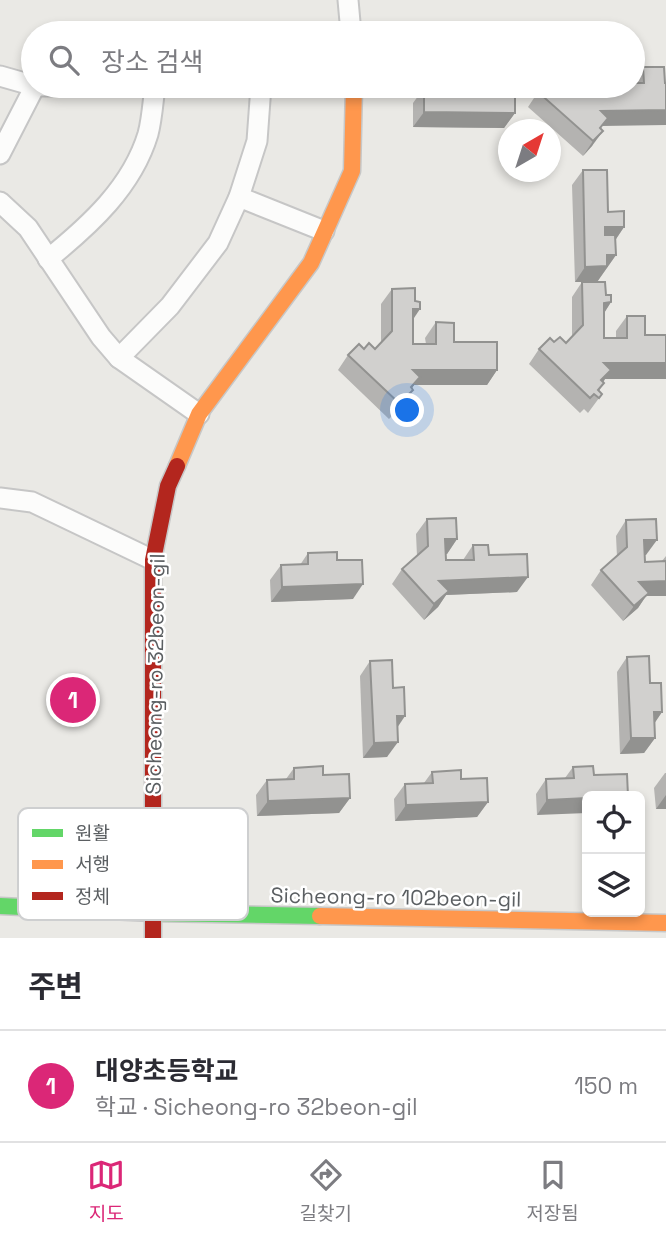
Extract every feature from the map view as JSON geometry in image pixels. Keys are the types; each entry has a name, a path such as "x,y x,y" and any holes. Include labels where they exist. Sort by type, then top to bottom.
{"street":[{"path":"348,0 350,21"},
{"path":"0,76 21,82"},
{"path":"0,155 29,98"},
{"path":"48,259 89,226 129,177 148,134 153,98"},
{"path":"119,358 170,306 218,243 239,197 257,141 260,98"},
{"name":"Sicheong-ro 32beon-gil","path":"153,808 153,560 168,486 199,414 311,263 352,171 355,98"},
{"path":"239,197 324,231"},
{"path":"0,202 28,228 101,337 119,358 199,414"},
{"path":"0,498 32,502 153,560"},
{"name":"Sicheong-ro 102beon-gil","path":"0,906 18,907"},
{"name":"Sicheong-ro 102beon-gil","path":"248,915 666,923"},
{"name":"Sicheong-ro 32beon-gil","path":"153,920 153,938"}],"building":[{"path":"645,67 664,67 666,110 601,111 608,118 600,128 603,131 593,141 545,98 645,98"},
{"path":"424,98 515,98 515,113 424,112"},
{"path":"583,170 607,170 608,212 624,211 624,227 605,227 605,235 615,235 616,255 607,255 607,266 585,267"},
{"path":"582,282 605,282 606,295 611,295 611,302 604,303 604,338 627,338 627,316 645,316 645,335 666,335 666,363 604,363 611,370 601,380 604,383 598,390 602,394 599,398 594,394 590,398 539,349 550,338 554,342 560,337 566,343 583,325"},
{"path":"415,288 415,301 420,302 420,309 413,309 413,344 436,344 436,322 454,323 454,342 497,342 497,370 413,370 420,377 407,396 411,400 408,404 403,400 400,404 348,355 359,344 364,349 369,343 375,349 392,331 392,289"},
{"path":"456,518 457,539 445,539 446,560 474,560 473,545 488,545 489,555 527,554 528,577 439,581 449,591 434,604 402,569 428,546 427,519"},
{"path":"656,519 657,540 644,540 645,562 666,561 666,581 639,582 649,593 634,606 601,570 627,547 626,520"},
{"path":"337,552 337,560 362,560 363,584 282,587 281,565 308,564 308,553"},
{"path":"649,656 650,683 661,683 662,712 654,712 655,738 631,738 627,657"},
{"path":"392,660 393,688 404,687 405,716 397,716 398,742 374,743 370,661"},
{"path":"323,766 323,775 349,774 350,798 268,801 267,780 294,779 294,768"},
{"path":"593,766 594,775 627,774 628,791 582,791 582,798 547,800 546,779 574,778 573,767"},
{"path":"461,770 461,779 487,778 488,802 406,805 405,784 433,783 432,772"}],"traffic: fast":[{"path":"0,906 18,907"},
{"path":"248,915 320,916"}],"traffic: slow":[{"path":"177,466 199,414 311,263 352,171 354,98"},
{"path":"320,916 666,923"}],"traffic: jam":[{"path":"153,808 153,560 168,486 177,466"},
{"path":"153,920 153,938"}],"place":[{"name":"대양초등학교","path":"73,700"}]}
